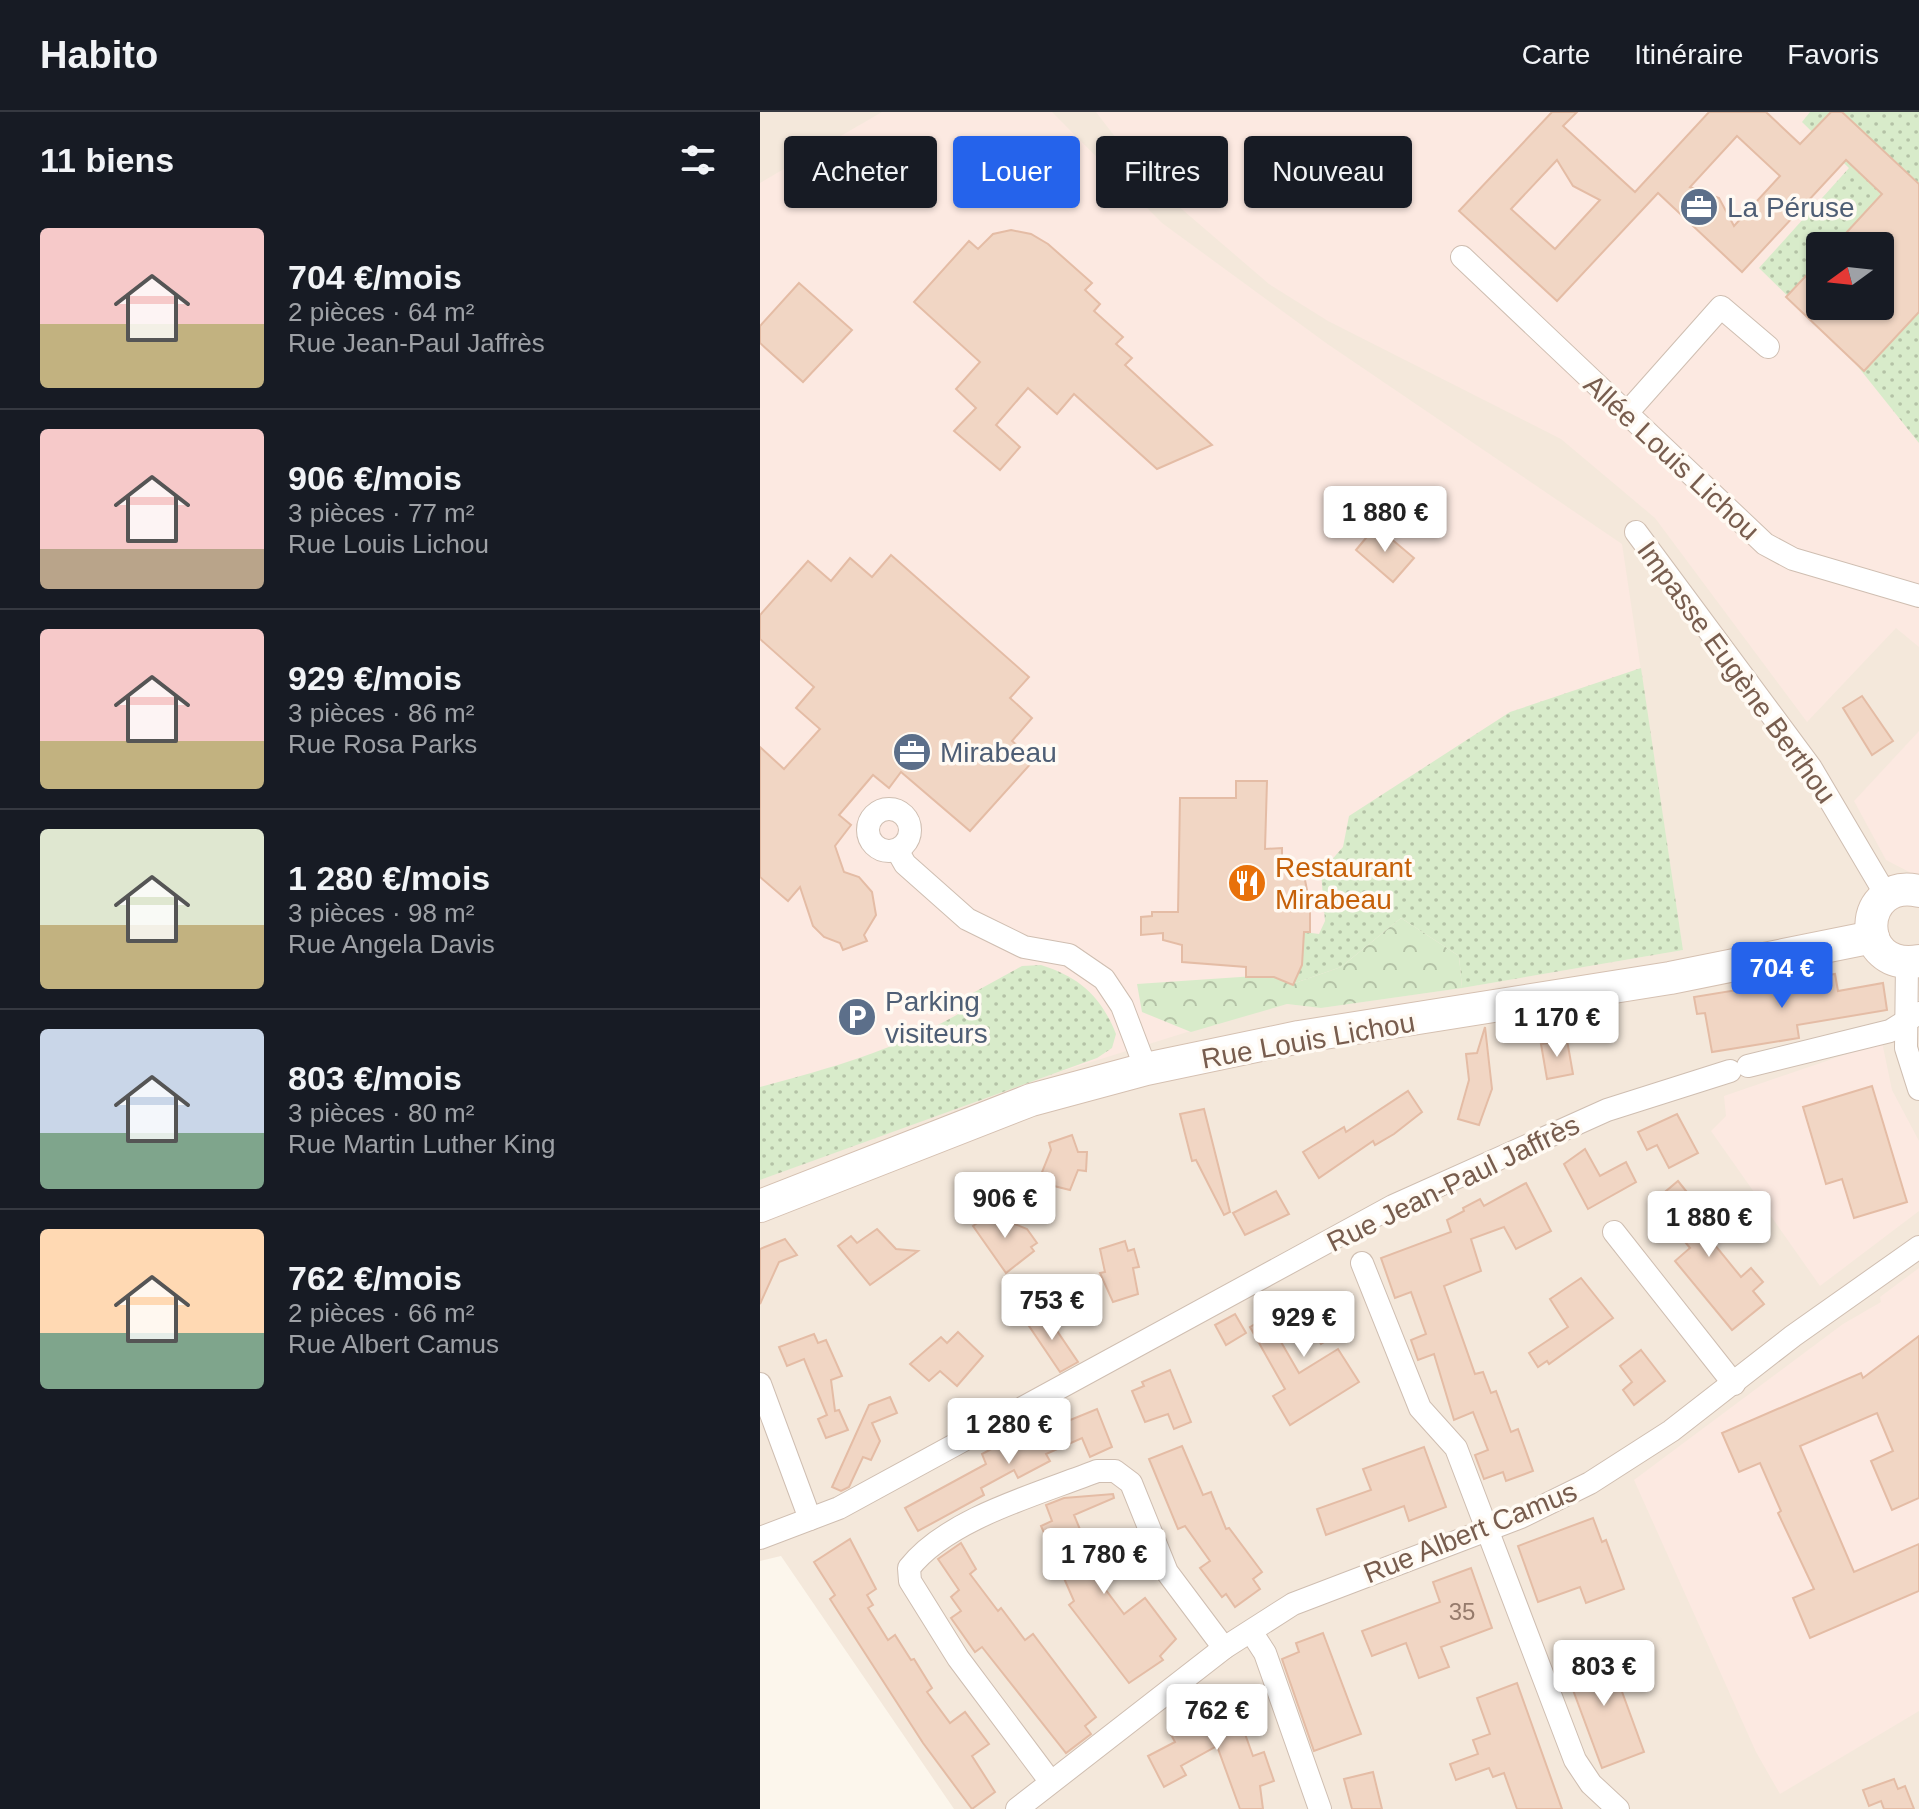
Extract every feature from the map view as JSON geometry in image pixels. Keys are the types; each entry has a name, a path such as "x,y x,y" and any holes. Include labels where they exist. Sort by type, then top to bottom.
{"main road":[{"path":"1913,962 1888,958 1873,937 1871,919 1886,895 1905,889 1919,891"},
{"name":"Rue Louis Lichou","path":"760,1206 1031,1100 1146,1069 1299,1037 1644,983 1873,937"}],"street":[{"name":"Allée Louis Lichou","path":"1462,257 1765,544 1793,559 1919,596"},
{"path":"1626,414 1721,307 1768,347"},
{"name":"Impasse Eugène Berthou","path":"1636,532 1811,768 1886,895"},
{"path":"897,850 905,864 967,919 1024,947 1069,955 1104,979 1122,1006 1146,1069"},
{"path":"1913,962 1913,1017 1906,1048 1919,1089"},
{"name":"Rue Jean-Paul Jaffrès","path":"760,1538 839,1508 1393,1206 1607,1110 1739,1068 1890,1031 1913,1017"},
{"path":"1614,1232 1734,1384"},
{"name":"Rue Albert Camus","path":"1017,1809 1224,1648 1252,1633 1293,1604 1487,1530 1590,1483 1734,1384 1793,1336 1919,1247"},
{"path":"1362,1263 1420,1408 1456,1448 1575,1760 1591,1784 1618,1809"},
{"path":"760,1384 810,1519"},
{"path":"1050,1781 958,1658 910,1581 909,1568 917,1558 968,1522 1097,1471 1115,1471 1131,1483 1167,1572 1224,1648"},
{"path":"1252,1633 1265,1653 1320,1809"}],"shaded area":[{"path":"760,112 1919,112 1919,1809 954,1809 781,1556 760,1561"},
{"path":"882,112 1052,112 1076,136 953,136 953,208 1080,208 1080,140 1096,156 1096,208 1147,208 1162,223 1326,343 1622,544 1683,950 1462,988 1321,1008 1287,1004 1245,1014 1011,1087 760,1180 760,183 784,169 784,208 937,208 937,136 841,136"},
{"path":"1096,112 1919,112 1919,647 1896,628 1807,722 1655,518 1561,439 1328,321 1269,284 1180,208 1228,208 1228,136 1114,136"},
{"path":"1919,731 1919,877 1886,860 1854,801"},
{"path":"1882,1042 1892,1090 1919,1141 1919,1211 1820,1286 1711,1131 1726,1116 1724,1096"},
{"path":"1919,1268 1919,1711 1780,1794 1756,1752 1634,1480 1843,1324 1881,1302 1880,1297"}],"green space":[{"path":"1810,112 1919,112 1919,443 1851,358 1812,320 1894,320 1894,232 1806,232 1806,314 1759,268 1849,168 1802,122"},
{"path":"1641,668 1683,950 1462,988 1459,956 1401,918 1341,967 1292,984 1302,965 1304,932 1319,934 1325,921 1321,872 1343,847 1349,816 1510,712"},
{"path":"1401,918 1459,956 1462,988 1321,1008 1287,1004 1191,1032 1142,1012 1137,984 1270,975 1292,984 1341,967"},
{"path":"1041,965 1077,982 1096,999 1116,1034 1112,1048 1097,1058 760,1180 760,1087 845,1063 924,1032 977,1003 971,994 1022,966"}],"building":[{"name":"La Péruse","path":"1552,112 1577,112 1563,126 1635,192 1709,112 1766,112 1800,144 1831,112 1842,112 1919,184 1919,312 1864,371 1810,320 1894,320 1894,232 1847,232 1882,194 1846,160 1742,272 1658,193 1557,301 1459,211","holes":["1737,136 1780,176 1734,226 1719,198 1690,187","1557,160 1573,186 1600,200 1555,249 1511,209"]},
{"path":"1011,230 1031,234 1048,244 1092,283 1085,290 1100,304 1094,311 1123,337 1116,344 1132,358 1125,365 1212,445 1157,469 1074,394 1057,414 1028,388 996,425 1020,447 1000,470 954,431 976,408 956,389 980,362 914,302 969,241 978,249 993,234"},
{"name":"La Péruse","path":"1806,276 1806,316 1786,297"},
{"path":"799,283 852,330 803,382 760,343 760,326"},
{"path":"1376,526 1414,558 1393,582 1356,550"},
{"name":"Mirabeau","path":"891,555 1029,677 1010,698 1032,718 1012,741 1034,760 970,831 901,772 889,788 873,775 839,815 851,825 835,846 844,872 859,877 872,892 876,915 864,935 867,941 843,950 840,943 824,937 813,926 800,887 788,901 760,877 760,747 784,769 820,729 796,708 814,687 760,639 760,615 808,561 831,581 850,558 872,577"},
{"path":"1862,696 1893,741 1872,755 1843,708"},
{"name":"Restaurant Mirabeau","path":"1236,781 1267,781 1265,849 1282,848 1282,867 1301,865 1304,875 1310,905 1310,932 1304,932 1302,965 1293,985 1274,977 1246,977 1246,967 1182,962 1182,945 1163,940 1163,933 1141,935 1141,917 1152,916 1152,912 1178,912 1180,798 1236,798"},
{"path":"1835,974 1838,991 1883,983 1887,1010 1797,1025 1799,1038 1712,1052 1705,1013 1697,1014 1694,997"},
{"path":"1485,1027 1492,1089 1479,1125 1458,1119 1469,1080 1466,1054 1477,1053"},
{"path":"1567,1040 1573,1074 1547,1079 1541,1044"},
{"path":"1872,1086 1907,1202 1854,1218 1842,1179 1826,1184 1803,1107"},
{"path":"1408,1091 1422,1112 1394,1134 1375,1145 1373,1141 1319,1178 1303,1152 1344,1127 1346,1132"},
{"path":"1204,1109 1230,1212 1224,1215 1196,1160 1192,1161 1180,1114"},
{"path":"1677,1114 1698,1153 1669,1168 1657,1145 1647,1150 1638,1132"},
{"path":"1072,1135 1078,1152 1087,1152 1086,1171 1078,1170 1070,1190 1038,1182 1051,1150 1049,1143"},
{"path":"1585,1149 1600,1176 1626,1162 1636,1182 1588,1209 1564,1164"},
{"path":"1678,1181 1723,1237 1714,1244 1741,1277 1751,1268 1763,1282 1753,1291 1764,1304 1732,1330 1675,1261 1690,1248 1653,1202"},
{"path":"1526,1183 1551,1231 1516,1249 1504,1227 1471,1239 1481,1271 1444,1286 1475,1374 1483,1372 1491,1393 1496,1391 1511,1432 1518,1429 1533,1471 1506,1481 1503,1472 1484,1479 1475,1455 1488,1450 1473,1412 1454,1420 1434,1354 1418,1360 1411,1340 1426,1334 1411,1292 1395,1298 1381,1258 1451,1232 1447,1220 1464,1211 1463,1208 1480,1199 1484,1206"},
{"path":"1276,1191 1289,1214 1245,1235 1233,1213"},
{"path":"997,1209 1005,1220 1027,1229 1037,1243 1031,1247 1034,1251 1006,1273 973,1226"},
{"path":"877,1229 896,1249 918,1251 870,1285 838,1246 851,1236 857,1243"},
{"path":"785,1239 797,1255 779,1262 760,1304 760,1249"},
{"path":"1125,1241 1128,1251 1134,1249 1139,1267 1133,1268 1138,1294 1113,1302 1100,1273 1105,1272 1100,1249"},
{"path":"1581,1278 1613,1318 1549,1364 1547,1361 1538,1367 1529,1353 1568,1327 1550,1299"},
{"path":"1320,1293 1341,1332 1321,1344 1310,1326 1281,1342 1299,1373 1338,1349 1359,1382 1290,1425 1273,1396 1285,1389 1250,1327 1267,1317 1269,1322"},
{"path":"1045,1313 1078,1362 1060,1372 1027,1323"},
{"path":"1235,1314 1246,1333 1226,1345 1215,1325"},
{"path":"958,1332 983,1356 957,1386 940,1371 929,1381 910,1364 941,1337 947,1343"},
{"path":"814,1334 818,1343 826,1340 842,1376 831,1380 835,1411 839,1410 848,1430 826,1438 818,1419 827,1415 804,1359 787,1366 779,1347"},
{"path":"1919,1336 1919,1498 1892,1510 1871,1461 1893,1451 1877,1413 1800,1446 1854,1572 1919,1544 1919,1591 1810,1638 1793,1598 1814,1589 1778,1513 1781,1511 1760,1463 1739,1472 1722,1433 1861,1373 1863,1378"},
{"path":"1641,1350 1665,1381 1634,1405 1623,1390 1632,1382 1620,1366"},
{"path":"1170,1370 1191,1422 1174,1429 1168,1414 1145,1422 1132,1391 1144,1386 1142,1382"},
{"path":"890,1397 897,1413 872,1423 880,1441 871,1460 863,1457 849,1487 841,1491 832,1487 869,1405"},
{"path":"1097,1409 1112,1447 1090,1457 1082,1438 1046,1454 1050,1461 1018,1478 1014,1470 981,1488 984,1495 918,1531 905,1508 986,1464 982,1454 1010,1439 1016,1450 1058,1425"},
{"path":"1182,1446 1203,1495 1211,1492 1226,1529 1229,1528 1262,1572 1253,1579 1260,1589 1235,1607 1226,1594 1222,1597 1200,1568 1210,1561 1185,1526 1178,1529 1149,1459"},
{"path":"1424,1447 1446,1507 1409,1521 1404,1506 1326,1535 1317,1509 1371,1490 1363,1469"},
{"path":"1113,1494 1114,1498 1074,1515 1094,1563 1087,1565 1124,1614 1145,1598 1176,1639 1160,1656 1163,1660 1129,1683 1069,1605 1074,1601 1041,1526 1052,1521 1046,1505 1064,1498"},
{"path":"1593,1518 1602,1542 1606,1540 1624,1589 1586,1603 1580,1587 1538,1602 1518,1546"},
{"path":"850,1539 876,1589 867,1595 873,1605 868,1608 888,1640 895,1635 911,1660 914,1659 932,1688 927,1692 950,1723 965,1712 989,1744 972,1756 995,1792 972,1809 923,1743 830,1599 835,1595 814,1562"},
{"path":"961,1543 976,1569 970,1574 998,1611 1001,1608 1025,1640 1033,1634 1096,1717 1085,1726 1091,1734 1066,1753 982,1647 975,1652 951,1618 961,1611 951,1597 959,1590 938,1559"},
{"path":"1471,1568 1492,1628 1441,1647 1449,1667 1419,1678 1406,1643 1372,1656 1362,1631 1440,1602 1433,1582"},
{"path":"1323,1633 1361,1734 1314,1751 1282,1659 1299,1652 1296,1643"},
{"path":"1606,1648 1644,1752 1602,1768 1563,1663"},
{"path":"1517,1683 1562,1809 1517,1809 1504,1773 1493,1777 1489,1768 1456,1780 1450,1764 1478,1754 1473,1740 1490,1734 1477,1698"},
{"path":"1228,1687 1253,1756 1264,1752 1274,1781 1260,1786 1263,1809 1240,1809 1217,1746 1181,1766 1186,1775 1164,1787 1148,1756 1175,1742 1170,1733 1209,1712 1206,1703"},
{"path":"1373,1772 1382,1809 1352,1809 1344,1779"},
{"path":"1894,1779 1898,1789 1905,1786 1914,1809 1884,1809 1881,1801 1869,1806 1863,1790"}],"place":[{"name":"La Péruse","path":"1699,207"},
{"name":"Mirabeau","path":"912,752"},
{"name":"Restaurant Mirabeau","path":"1247,883"},
{"name":"Parking visiteurs","path":"857,1017"}]}
